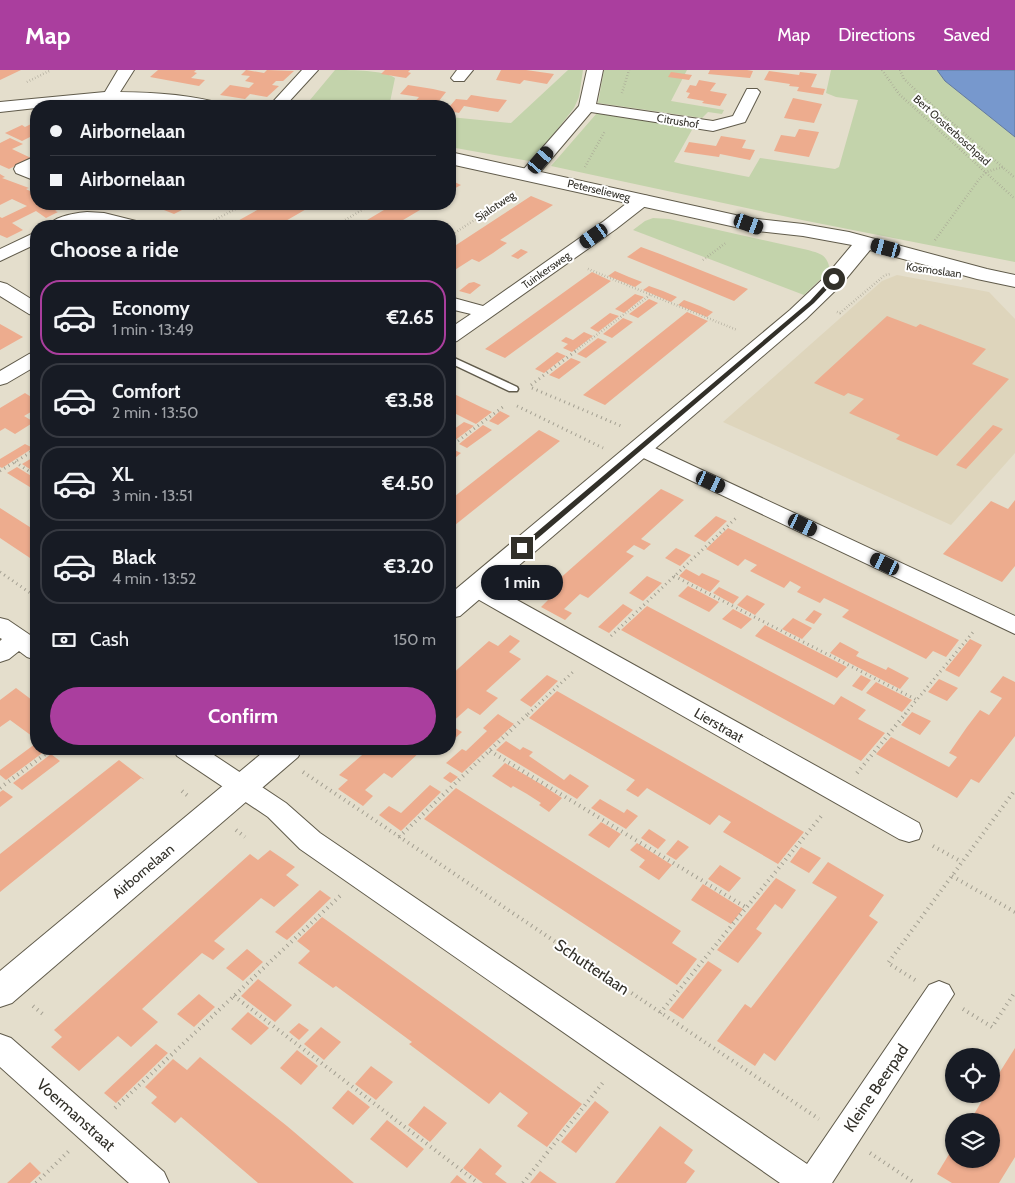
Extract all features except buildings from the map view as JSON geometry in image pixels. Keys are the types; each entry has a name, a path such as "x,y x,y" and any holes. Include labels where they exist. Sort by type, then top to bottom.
{"street":[{"path":"110,97 126,70"},
{"path":"282,100 310,70"},
{"path":"535,175 588,107 595,70"},
{"name":"Citrushof","path":"588,107 713,126 739,119 752,92"},
{"path":"77,100 110,97 172,100"},
{"path":"0,107 30,104"},
{"name":"Peterselieweg","path":"456,159 535,175 749,224 803,230 860,249"},
{"path":"30,164 22,169 30,173"},
{"name":"Tuinkersweg","path":"456,333 562,259 642,200"},
{"path":"71,220 98,210"},
{"path":"106,210 124,220"},
{"path":"0,256 30,240"},
{"path":"456,604 642,449 812,302 860,249"},
{"name":"Kosmoslaan","path":"860,249 925,264 1015,281"},
{"path":"0,288 30,306"},
{"path":"456,304 486,312"},
{"path":"0,379 30,364"},
{"path":"642,449 1015,626"},
{"name":"Lierstraat","path":"475,587 909,832"},
{"path":"195,755 276,810 310,841 808,1183"},
{"name":"Airbornelaan","path":"0,992 279,755"},
{"name":"Kleine Beerpad","path":"813,1183 939,994"},
{"name":"Voermanstraat","path":"0,1048 153,1183"}],"lane":[{"path":"456,362 513,389"}],"path":[{"name":"Bert Oosterboschpad","path":"882,70 899,94 1015,199"},
{"path":"900,70 904,79 924,98 1015,178"},
{"path":"812,302 840,313 884,274 899,273 919,277 929,248 986,172 1003,167"},
{"name":"Sjalotweg","path":"456,232 535,175"},
{"path":"214,220 234,210"},
{"path":"345,220 362,210"},
{"path":"562,259 738,330"},
{"path":"621,426 530,387 650,295"},
{"path":"456,442 509,402 598,445"},
{"path":"0,471 30,453"},
{"path":"14,462 30,472"},
{"path":"0,572 30,593"},
{"path":"674,576 917,700"},
{"path":"490,751 747,908"},
{"path":"0,788 44,755"},
{"name":"Schutterlaan","path":"287,755 375,822 915,1183"},
{"path":"1015,790 888,963 992,1027 1015,992"},
{"path":"909,832 962,862"},
{"path":"36,1183 362,876"},
{"path":"952,876 1015,912"},
{"path":"234,996 478,1183"},
{"path":"522,1183 624,1057"}],"shaded area":[{"path":"897,275 989,292 1015,319 1015,453 951,525 723,422 882,281"}],"green space":[{"path":"335,70 383,73 395,78 390,100 310,100"},
{"path":"568,70 583,70 579,97 574,108 546,144 529,161 456,148 456,118 511,123"},
{"path":"604,70 687,70 671,101 724,110 722,114 708,112 702,118 598,103"},
{"path":"831,70 937,70 945,81 1015,137 1015,262 802,220 551,166 597,113 693,128 674,162 682,164 749,177 760,158 835,169 839,167 858,100 836,97 826,93"},
{"path":"653,218 669,219 813,251 825,258 830,270 804,295 633,230 645,221"}],"water":[{"path":"937,70 1015,70 1015,137 945,81"}],"route":[{"path":"522,548 751,355 812,302 834,279"}]}
